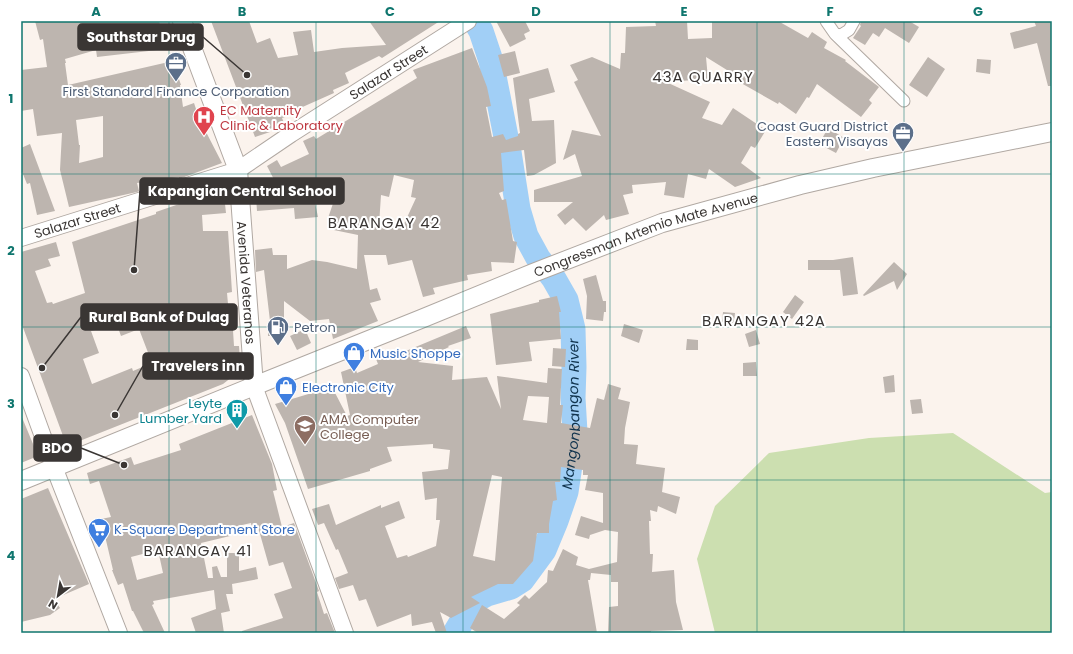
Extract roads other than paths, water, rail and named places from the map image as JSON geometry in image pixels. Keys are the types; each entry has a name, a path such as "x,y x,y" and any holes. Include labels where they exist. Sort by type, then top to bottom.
{"main road":[{"name":"Avenida Veteranos","path":"182,21 238,170 254,386 345,633"},
{"name":"Salazar Street","path":"21,238 238,170 291,134 463,24"},
{"name":"Congressman Artemio Mate Avenue","path":"21,481 533,272 662,223 800,185 873,168 1052,132"},
{"path":"224,399 240,385 252,365"},
{"path":"21,376 54,467 119,633"}],"street":[{"path":"826,21 835,34 904,101"},
{"path":"835,34 841,35 849,30 854,21"}],"waterway":[{"name":"Mangonbangon River","path":"455,633 474,601 487,594 511,587 522,580 544,550 566,492 575,432 573,398 573,329 566,300 554,279 538,258 526,236 518,209 509,152 491,61 481,31 475,21"}],"place":[{"name":"Southstar Drug","path":"247,75"},
{"name":"First Standard Finance Corporation","path":"176,82"},
{"name":"EC Maternity Clinic & Laboratory","path":"204,136"},
{"name":"Coast Guard District Eastern Visayas","path":"903,152"},
{"name":"Kapangian Central School","path":"134,270"},
{"name":"Petron","path":"278,346"},
{"name":"Rural Bank of Dulag","path":"42,368"},
{"name":"Music Shoppe","path":"354,372"},
{"name":"Electronic City","path":"286,406"},
{"name":"Travelers inn","path":"115,415"},
{"name":"Leyte Lumber Yard","path":"237,430"},
{"name":"AMA Computer College","path":"305,446"},
{"name":"BDO","path":"124,465"},
{"name":"K-Square Department Store","path":"99,548"}],"district":[{"name":"43A QUARRY","path":"703,76"},
{"name":"BARANGAY 42","path":"384,222"},
{"name":"BARANGAY 42A","path":"764,320"},
{"name":"BARANGAY 41","path":"198,550"}]}
